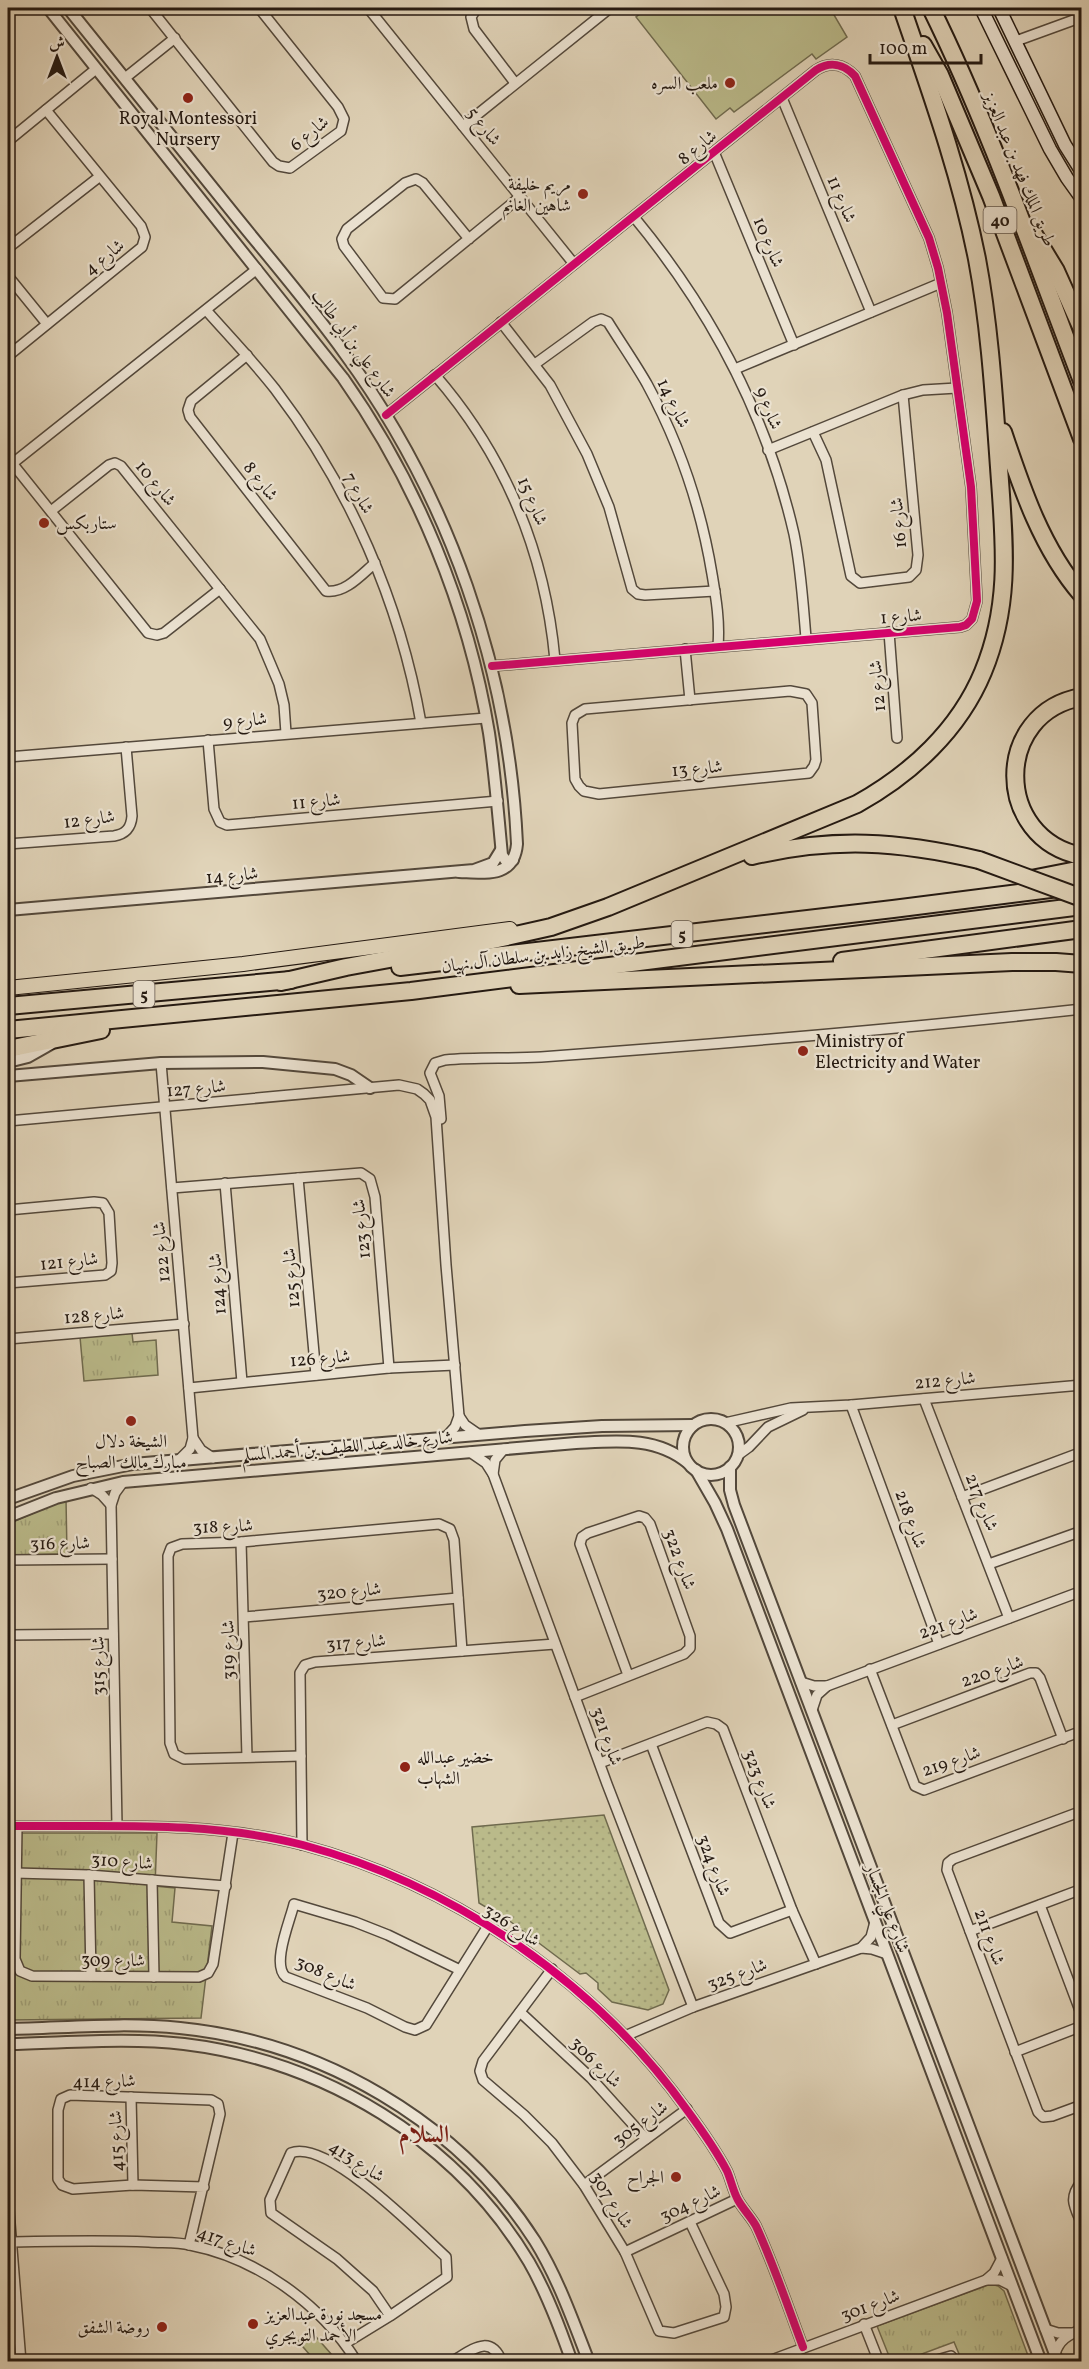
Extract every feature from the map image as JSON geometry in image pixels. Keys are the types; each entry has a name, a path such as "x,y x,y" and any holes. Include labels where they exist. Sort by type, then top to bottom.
{"highway":[{"path":"902,8 957,172 977,260 1002,427 1018,479 1043,536 1070,581 1082,595"},
{"name":"طريق الملك فهد بن عبد العزيز","path":"902,8 940,75 991,196 1082,439"},
{"name":"طريق الملك فهد بن عبد العزيز","path":"931,8 954,56 1011,196 1082,381"},
{"path":"1011,196 1056,272 1082,328"},
{"path":"281,982 551,927 693,873 857,804 878,792 923,757 939,741 966,705 983,672 991,650 1004,594 1006,561 993,377"},
{"path":"1082,697 1058,704 1036,721 1021,745 1014,776 1021,809 1036,831 1056,847 1082,856"},
{"path":"693,873 787,848 835,843 884,843 932,849 979,860 1082,898"},
{"path":"893,909 936,897 1082,869"},
{"name":"طريق الشيخ زايد بن سلطان آل نهيان","path":"8,1006 281,982 1082,885"},
{"name":"طريق الشيخ زايد بن سلطان آل نهيان","path":"8,1030 411,991 1082,906"},
{"path":"749,973 1082,929"},
{"path":"475,982 531,986 749,973 854,971 1012,962 1082,964"},
{"name":"5","path":"8,1049 57,1040 154,1016"}],"main road":[{"path":"981,8 1050,149 1082,199"},
{"path":"999,8 1056,126 1082,172"},
{"path":"999,44 1016,64 1049,129 1053,130 1056,126"},
{"path":"8,988 243,964 525,927 551,927"}],"street":[{"name":"شارع علي بن أبي طالب","path":"48,8 258,269 356,397 383,439 416,502 440,556 466,633 486,718 497,796 501,850"},
{"name":"شارع علي بن أبي طالب","path":"68,8 346,355 386,415 430,497 454,551 492,666 506,738 512,789 517,844 513,860"},
{"name":"شارع 6","path":"150,8 273,162 282,167 294,167 341,131 344,119 338,107 260,8"},
{"name":"شارع 5","path":"368,8 574,264"},
{"path":"477,8 471,17 474,29 515,83"},
{"path":"463,126 609,8"},
{"path":"1016,41 1082,16"},
{"path":"125,78 175,38"},
{"path":"8,61 8,70"},
{"name":"شارع 8","path":"386,415 825,66 842,66 853,73 921,217 934,252 941,283"},
{"path":"8,141 96,69"},
{"name":"شارع 11","path":"782,98 871,312"},
{"name":"شارع 4","path":"8,356 145,243 145,235 141,226 46,110"},
{"name":"شارع 10","path":"714,152 794,345"},
{"path":"170,160 178,162 182,160 185,153"},
{"path":"184,177 186,171 197,168"},
{"path":"8,248 99,177"},
{"path":"469,239 423,183 416,179 405,183 347,229 342,238 344,246 370,281 383,298 389,300 400,297 520,197"},
{"name":"شارع 9","path":"634,217 687,286 735,369 768,450 794,535 800,568 806,638"},
{"path":"220,589 164,633 148,633 51,511 10,465 258,269"},
{"path":"8,276 47,324"},
{"path":"735,369 941,283"},
{"name":"شارع 1","path":"492,666 806,638 960,627 969,623 976,611 977,600 972,505 941,283"},
{"name":"شارع 7","path":"206,310 247,355 288,407 325,463 347,502 375,563 407,659 421,723"},
{"name":"شارع 14","path":"535,364 593,322 601,319 607,321 648,385 675,444 702,524 715,591 719,624 718,646"},
{"path":"501,322 535,364 563,407 598,477 609,507 629,585 632,589 638,594 645,595 715,591"},
{"name":"شارع 8","path":"247,355 191,400 188,410 190,417 326,591 333,592 342,589 375,563"},
{"name":"شارع 15","path":"435,375 464,410 483,438 521,511 544,584 555,660"},
{"path":"768,450 903,396 923,390 957,388"},
{"name":"شارع 16","path":"813,432 826,460 851,576 860,583 909,577 916,570 918,555 903,396"},
{"name":"شارع 10","path":"51,511 109,465 118,464 253,629 272,663 282,695 286,733"},
{"path":"416,502 425,505 429,502 430,497"},
{"path":"440,556 445,550 454,551"},
{"name":"شارع 12","path":"889,632 897,738"},
{"path":"685,649 690,700"},
{"name":"شارع 13","path":"790,691 806,694 812,703 816,760 813,769 802,775 599,794 589,792 579,786 574,775 572,727 573,719 578,713 592,708 690,700 790,691"},
{"name":"شارع 9","path":"8,758 486,718"},
{"name":"شارع 11","path":"208,740 214,809 220,822 227,825 497,796"},
{"name":"شارع 12","path":"8,844 114,836 126,831 132,816 126,747"},
{"path":"497,796 505,797 511,794 512,789"},
{"path":"501,850 504,860 513,860"},
{"name":"شارع 14","path":"459,872 491,865 498,859 501,850"},
{"name":"شارع 14","path":"8,910 459,872 498,871 508,867 513,860"},
{"path":"438,1135 441,1118 440,1103 430,1070 435,1063 445,1060 538,1057 1082,1009"},
{"path":"8,1062 36,1053 57,1040"},
{"path":"8,1076 161,1063 252,1062 327,1067 351,1075 370,1089"},
{"name":"شارع 122","path":"161,1063 193,1438"},
{"name":"شارع 127","path":"8,1121 387,1087 406,1091 420,1098 430,1110 438,1135 459,1416"},
{"name":"شارع 123","path":"172,1188 361,1173 370,1179 375,1197 389,1368"},
{"name":"شارع 125","path":"298,1178 316,1375"},
{"name":"شارع 124","path":"225,1184 242,1383"},
{"name":"شارع 121","path":"8,1210 103,1203 110,1213 112,1263 111,1271 105,1275 8,1283"},
{"name":"شارع 128","path":"8,1339 184,1324"},
{"name":"شارع 126","path":"189,1388 389,1368 455,1365"},
{"name":"شارع 212","path":"725,1423 781,1409 1082,1385"},
{"name":"شارع 217","path":"924,1399 1009,1617"},
{"name":"شارع 218","path":"851,1405 939,1644"},
{"name":"شارع 212","path":"738,1455 775,1422 812,1408"},
{"path":"459,1416 465,1425 478,1434"},
{"path":"445,1438 455,1427 459,1416"},
{"path":"709,1419 725,1423 737,1437 738,1455 730,1467 710,1474 692,1467 683,1447 688,1431 693,1425 709,1419"},
{"path":"626,1441 630,1432 628,1425"},
{"name":"شارع خالد عبد اللطيف بن أحمد المسلم","path":"8,1502 52,1482 133,1464 478,1434 628,1425 693,1425"},
{"path":"193,1438 201,1450 213,1458"},
{"path":"178,1461 190,1449 193,1438"},
{"name":"شارع خالد عبد اللطيف بن أحمد المسلم","path":"8,1517 56,1498 123,1482 576,1443 626,1441 654,1444 670,1450 692,1467"},
{"path":"367,1460 365,1452 368,1445"},
{"path":"352,1446 355,1454 353,1462"},
{"path":"493,1474 495,1460 504,1449"},
{"name":"شارع 321","path":"471,1452 486,1463 493,1474 693,2007"},
{"path":"962,1497 1082,1452"},
{"name":"شارع علي الجسار","path":"692,1467 721,1514 1041,2361"},
{"name":"شارع علي الجسار","path":"730,1467 732,1498 1056,2358"},
{"name":"شارع 315","path":"117,1826 111,1505 115,1492 123,1482"},
{"path":"92,1488 111,1505"},
{"name":"شارع 322","path":"575,1697 684,1654 691,1644 650,1524 639,1516 588,1533 582,1537 579,1544 628,1675"},
{"name":"شارع 318","path":"301,1756 184,1759 174,1754 170,1743 168,1556 171,1548 182,1544 241,1542 439,1524 450,1529 454,1540 462,1651"},
{"path":"989,1564 1082,1530"},
{"name":"شارع 319","path":"241,1542 247,1756"},
{"name":"شارع 316","path":"8,1560 112,1559"},
{"path":"743,1572 750,1567 758,1568"},
{"name":"شارع 221","path":"827,1686 1082,1591"},
{"name":"شارع 320","path":"244,1617 458,1598"},
{"path":"8,1635 113,1635"},
{"name":"شارع 317","path":"302,1845 300,1673 305,1665 315,1662 555,1644"},
{"name":"شارع 219","path":"870,1669 915,1786 924,1790 1082,1731"},
{"name":"شارع 220","path":"892,1725 1030,1673 1036,1673 1040,1678 1063,1739"},
{"path":"801,1682 814,1686 827,1686"},
{"path":"812,1710 817,1695 827,1686"},
{"name":"شارع 323","path":"600,1763 707,1722 723,1729 792,1910 816,1964"},
{"name":"شارع 324","path":"651,1744 719,1923 730,1933 792,1910"},
{"name":"شارع 211","path":"1082,1811 953,1859 948,1863 947,1870 1038,2112 1043,2117 1052,2116 1082,2105"},
{"name":"شارع 326","path":"12,1826 183,1827 302,1845 417,1887 489,1926 552,1969 625,2036 687,2109 727,2171 737,2199 755,2223 803,2347"},
{"name":"شارع 309","path":"12,1826 15,1873 15,1959 17,1967 23,1973 32,1976 199,1977 210,1970 226,1886 233,1833"},
{"path":"841,1831 849,1832 856,1826"},
{"path":"846,1845 853,1840 861,1840"},
{"name":"شارع 310","path":"15,1873 89,1875 226,1886"},
{"path":"89,1875 91,1976"},
{"path":"152,1880 154,1977"},
{"path":"970,1931 1082,1889"},
{"name":"شارع 308","path":"460,1970 388,1935 355,1922 294,1904 279,1962 282,1974 286,1977 367,2008 413,2030 420,2029 426,2025 489,1926"},
{"path":"1040,1905 1082,2016"},
{"path":"861,1948 871,1937 875,1922"},
{"path":"861,1948 872,1948 887,1954"},
{"name":"شارع 325","path":"625,2036 693,2007 861,1948"},
{"name":"شارع 307","path":"552,1969 483,2061 480,2071 483,2080 552,2143 584,2185 625,2252 659,2331 674,2333 724,2317 726,2307 724,2294 690,2222"},
{"name":"شارع 306","path":"520,2012 591,2078 646,2139"},
{"path":"1015,2052 1082,2026"},
{"path":"168,2042 173,2036 172,2027"},
{"path":"8,2029 172,2027 201,2031 259,2042 311,2060 348,2076 389,2099 425,2124 460,2154 516,2215 537,2244 589,2361"},
{"path":"182,2043 183,2035 189,2033 259,2042"},
{"path":"10,2046 168,2042 226,2050 283,2066 336,2088 372,2107 420,2140 452,2168 491,2210 530,2264 572,2361"},
{"name":"شارع 414","path":"189,2245 204,2187 220,2114 218,2104 211,2100 70,2095 61,2099 58,2110 58,2179 63,2185 72,2189 134,2185 204,2187"},
{"name":"شارع 415","path":"131,2097 134,2185"},
{"name":"شارع 305","path":"584,2185 687,2109"},
{"name":"شارع 413","path":"345,2343 390,2316 447,2277 446,2257 387,2201 335,2163 309,2151 299,2149 291,2153 270,2200 271,2213 337,2259 373,2291 390,2316"},
{"path":"969,2171 977,2171 984,2166"},
{"path":"1082,2181 1073,2192 1073,2205 1082,2224"},
{"path":"8,2198 21,2361"},
{"name":"شارع 304","path":"625,2252 737,2199"},
{"path":"981,2204 988,2199 996,2199"},
{"name":"شارع 417","path":"12,2242 123,2241 189,2245 252,2266 284,2285 345,2343 357,2361"},
{"path":"522,2252 529,2251 537,2244"},
{"path":"530,2264 544,2258"},
{"path":"986,2280 994,2273 1002,2258"},
{"path":"986,2280 1000,2280 1012,2286"},
{"name":"شارع 301","path":"766,2361 986,2280"},
{"path":"864,2324 879,2361"},
{"path":"1045,2329 1058,2333 1077,2331"},
{"path":"1056,2358 1061,2341 1077,2331"},
{"path":"451,2361 482,2346 492,2346 497,2350 502,2361"},
{"path":"930,2361 951,2356 956,2361"}],"green space":[{"name":"ملعب السره","path":"648,8 830,8 847,37 816,59 812,54 734,112 730,108 716,119 636,17"},
{"path":"132,1333 133,1342 156,1340 158,1375 84,1381 80,1337"},
{"path":"66,1499 67,1554 8,1555 8,1524"},
{"path":"604,1815 669,1990 663,2004 648,2010 612,2002 598,1989 598,1983 586,1973 580,1974 511,1922 479,1903 472,1827"},
{"path":"8,1833 157,1833 155,1886 175,1888 172,1922 212,1926 201,2018 8,2020"},
{"path":"991,2284 1004,2291 1030,2361 962,2361 954,2342 903,2361 891,2361 877,2326"},
{"path":"310,2330 332,2355 325,2361 315,2361 298,2341"}],"cycle path":[{"path":"386,415 816,70 826,65 837,65 855,76 929,238 938,268 947,313 971,487 977,601 972,619 960,627 492,666"},
{"path":"8,1826 193,1828 267,1837 303,1845 359,1863 414,1885 467,1913 518,1945 565,1981 610,2021 651,2064 698,2125 727,2171 738,2200 756,2226 803,2347"}],"place":[{"name":"ملعب السره","path":"730,83"},
{"name":"Royal Montessori Nursery","path":"188,98"},
{"name":"مريم خليفة شاهين الغانم","path":"583,194"},
{"name":"ستاربكس","path":"44,523"},
{"name":"Ministry of Electricity and Water","path":"803,1051"},
{"name":"الشيخة دلال مبارك مالك الصباح","path":"131,1421"},
{"name":"خضير عبدالله الشهاب","path":"405,1767"},
{"name":"الجراح","path":"676,2177"},
{"name":"مسجد نورة عبدالعزيز الأحمد التويجري","path":"253,2324"},
{"name":"روضة الشفق","path":"162,2327"}],"district":[{"name":"السلام","path":"424,2134"}]}
